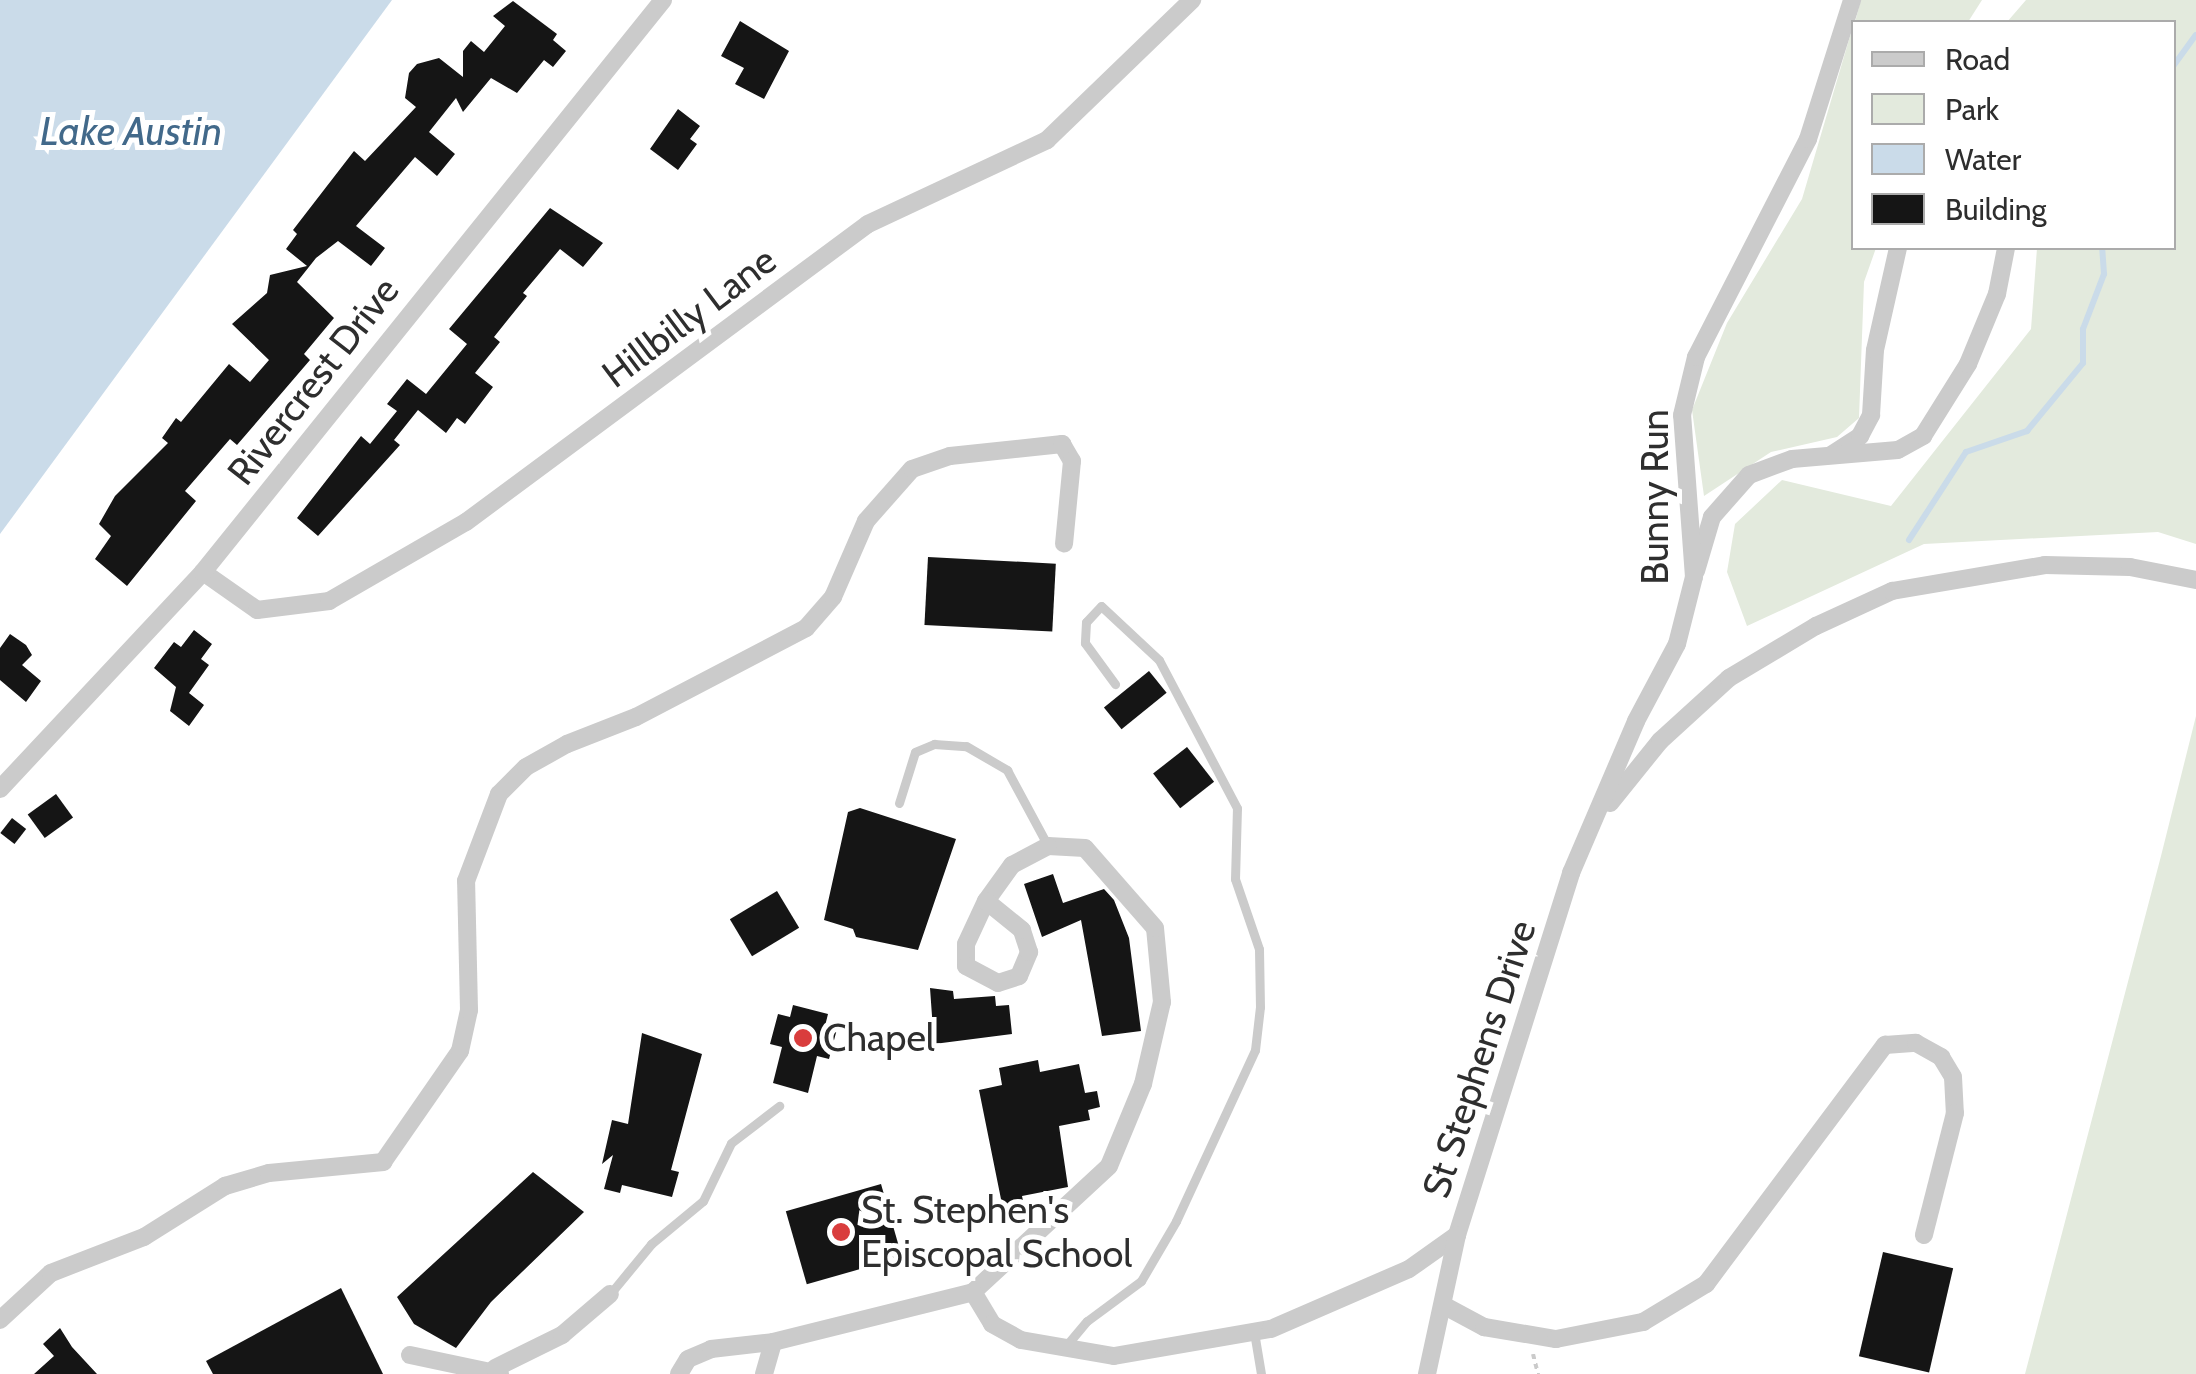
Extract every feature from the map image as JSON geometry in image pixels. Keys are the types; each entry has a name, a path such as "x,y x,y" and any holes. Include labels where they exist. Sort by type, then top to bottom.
{"street":[{"name":"Rivercrest Drive","path":"0,789 203,572 662,0"},
{"name":"Hillbilly Lane","path":"203,572 257,610 329,601 448,532 868,224 1047,140 1192,0"},
{"name":"Bunny Run","path":"1593,828 1636,721 1677,644 1694,576 1682,415 1696,358 1808,138 1852,0"},
{"path":"1830,455 1860,436 1872,415 1874,350 1898,250"},
{"path":"1694,576 1712,517 1749,474 1792,459 1898,450 1923,436 1968,364 1996,294 2006,250"},
{"path":"0,1320 51,1273 144,1237 225,1186 269,1174 383,1162 460,1051 469,1010 466,880 500,794 526,766 567,744 636,717 806,628 834,597 866,521 912,470 950,456 1062,444 1072,461 1064,544"},
{"path":"1593,828 1650,752 1729,678 1816,626 1892,591 2045,565 2130,568 2196,580"},
{"name":"St Stephens Drive","path":"974,1292 992,1324 1021,1340 1114,1356 1254,1332 1409,1269 1457,1236 1571,873 1593,828"},
{"path":"678,1374 688,1358 711,1349 773,1342 974,1292 1109,1166 1143,1084 1162,1002 1155,928 1085,848 1048,846 1012,865 986,901 966,944 966,966 998,983 1020,976 1029,952 1022,930 986,901"},
{"path":"1443,1305 1484,1327 1556,1339 1643,1322 1706,1284 1885,1046 1916,1043 1940,1058 1952,1077 1955,1113 1924,1236"},
{"path":"1427,1374 1457,1236"},
{"path":"410,1355 461,1368 497,1371 562,1335 610,1294"},
{"path":"764,1374 773,1342"}],"lane":[{"path":"1063,1349 1087,1320 1141,1281 1176,1222 1255,1050 1260,1006 1259,949 1234,879 1237,808 1159,660 1113,610 1101,606 1086,622 1085,643 1115,684"},
{"path":"900,802 914,752 966,746 1007,770 1048,846"},
{"path":"610,1294 651,1244 696,1210 731,1143 780,1106"},
{"path":"1254,1332 1262,1374"}],"green space":[{"path":"1861,0 1982,0 1969,20 1856,20"},
{"path":"2026,0 2196,0 2196,544 2158,532 1924,544 1747,626 1727,572 1735,524 1782,480 1891,506 2031,329 2037,250 2176,250 2176,20 2009,20"},
{"path":"1851,33 1851,250 1875,250 1864,282 1859,418 1837,437 1771,452 1704,496 1692,410 1727,323 1802,199"},
{"path":"2196,716 2196,1374 2025,1374 2161,856"}],"water":[{"name":"Lake Austin","path":"0,0 392,0 0,534"}],"building":[{"path":"513,1 557,34 553,40 566,51 553,67 544,60 517,93 491,78 463,112 456,98 429,132 455,154 437,176 415,157 356,226 385,248 371,266 338,241 316,258 297,282 334,318 304,354 310,360 237,445 230,439 185,491 196,501 127,586 95,559 111,536 99,524 115,496 168,443 162,438 176,418 181,422 229,364 250,382 269,360 232,324 267,293 270,275 307,266 286,249 297,234 293,230 354,151 365,161 416,107 405,98 409,73 417,64 439,58 463,77 463,51 471,41 484,52 505,26 493,16"},
{"path":"740,21 789,51 764,99 735,84 744,68 721,56"},
{"path":"678,109 700,126 690,139 697,144 678,170 650,149"},
{"path":"550,208 603,243 583,267 560,249 523,293 527,296 494,337 500,342 475,373 493,387 465,424 457,418 446,433 418,410 394,440 400,445 318,536 297,518 361,436 370,444 397,411 387,404 407,379 426,394 467,344 449,329"},
{"path":"928,557 1056,564 1052,632 924,625"},
{"path":"194,630 212,644 201,659 209,665 189,693 204,705 189,726 170,711 176,687 154,668 174,642 181,647"},
{"path":"10,634 26,645 32,655 22,665 41,681 26,702 0,680 0,648"},
{"path":"1149,671 1167,693 1122,729 1104,708"},
{"path":"1187,747 1214,782 1180,808 1153,773"},
{"path":"56,794 73,817 45,838 28,815"},
{"path":"860,808 956,839 918,950 856,937 853,929 824,920 848,812"},
{"path":"12,818 26,829 14,844 0,833"},
{"path":"1053,874 1063,903 1104,889 1114,900 1129,938 1141,1031 1102,1036 1081,920 1042,937 1024,884"},
{"path":"777,891 799,928 752,956 730,919"},
{"path":"930,988 953,991 954,999 995,996 996,1006 1009,1005 1012,1034 934,1044"},
{"path":"793,1005 828,1014 825,1026 837,1029 829,1059 817,1056 808,1093 773,1083 782,1047 770,1044 778,1014 790,1017"},
{"path":"642,1033 702,1054 671,1170 679,1172 672,1197 622,1185 620,1193 604,1189 613,1155 602,1164 612,1120 628,1124"},
{"path":"1038,1060 1040,1072 1079,1064 1085,1093 1097,1091 1100,1107 1088,1110 1090,1120 1059,1126 1068,1187 1022,1196 1026,1215 1005,1219 979,1090 1002,1085 999,1068"},
{"path":"533,1172 584,1212 491,1302 456,1348 414,1324 397,1297"},
{"path":"881,1184 902,1257 807,1284 786,1211"},
{"path":"1883,1252 1953,1268 1929,1372 1859,1356"},
{"path":"341,1288 383,1374 213,1374 206,1361"},
{"path":"60,1328 97,1374 34,1374 54,1356 43,1344"}],"waterway":[{"path":"2176,62 2196,35"},
{"path":"1909,540 1966,452 2027,431 2083,363 2083,329 2104,274 2102,250"}],"place":[{"name":"Chapel","path":"803,1038"},
{"name":"St. Stephen's Episcopal School","path":"841,1232"}]}
